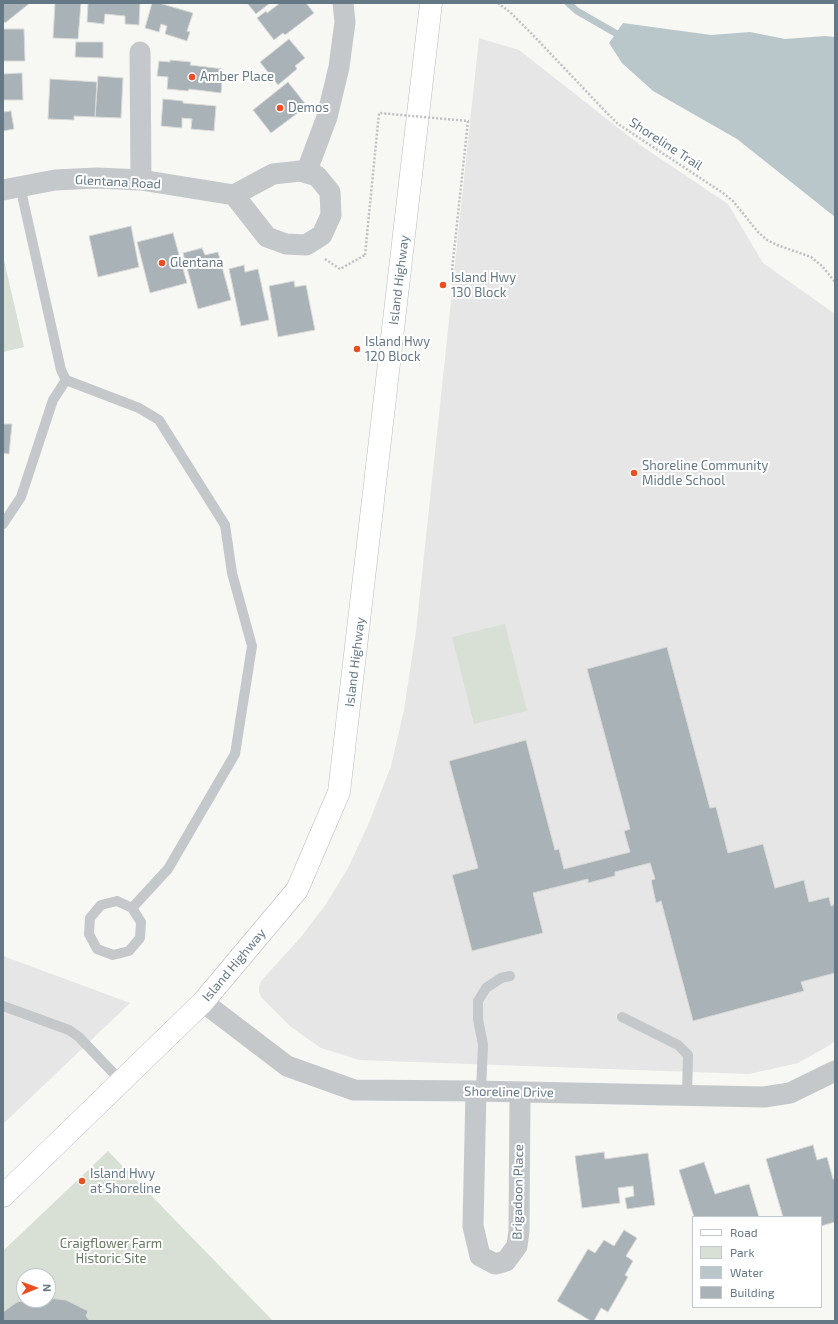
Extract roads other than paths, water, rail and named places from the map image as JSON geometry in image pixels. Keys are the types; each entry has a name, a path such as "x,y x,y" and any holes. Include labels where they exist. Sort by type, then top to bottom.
{"main road":[{"name":"Island Highway","path":"3,1196 203,1002 297,890 339,792 431,3"}],"street":[{"path":"306,173 327,117 339,68 345,22 343,3"},
{"path":"140,52 141,180"},
{"path":"300,171 306,173 317,176 330,192 331,215 322,235 306,245 286,244 267,237 234,195 273,174 300,171"},
{"name":"Glentana Road","path":"11,188 55,180 97,178 141,180 234,195"},
{"name":"Shoreline Drive","path":"203,1002 287,1066 354,1090 764,1097 790,1093 835,1071"},
{"name":"Brigadoon Place","path":"479,1091 473,1226 480,1256 495,1264 506,1262 517,1246 519,1231 520,1092"}],"lane":[{"path":"11,188 61,370 66,380 139,408 159,420 225,525 232,573 252,646 235,754 168,869 132,908"},
{"path":"3,524 20,496 53,400 66,380"},
{"path":"117,901 132,908 141,922 140,938 129,951 113,955 98,948 89,934 90,918 101,905 117,901"},
{"path":"479,1091 482,1045 478,1019 478,1001 486,988 501,978 510,976"},
{"path":"3,1006 69,1030 79,1037 121,1081"},
{"path":"622,1016 678,1045 688,1055 687,1096"}],"water":[{"path":"623,23 711,35 750,32 785,39 825,36 835,37 835,217 737,139 653,91 622,63 609,43"}],"waterway":[{"path":"568,3 577,11 624,38"}],"place":[{"name":"Amber Place","path":"192,77"},
{"name":"Demos","path":"280,108"},
{"name":"Glentana","path":"162,263"},
{"name":"Island Hwy 130 Block","path":"443,285"},
{"name":"Island Hwy 120 Block","path":"357,349"},
{"name":"Shoreline Community Middle School","path":"634,473"},
{"name":"Island Hwy at Shoreline","path":"82,1181"}],"park label":[{"name":"Craigflower Farm Historic Site","path":"111,1252"}]}
